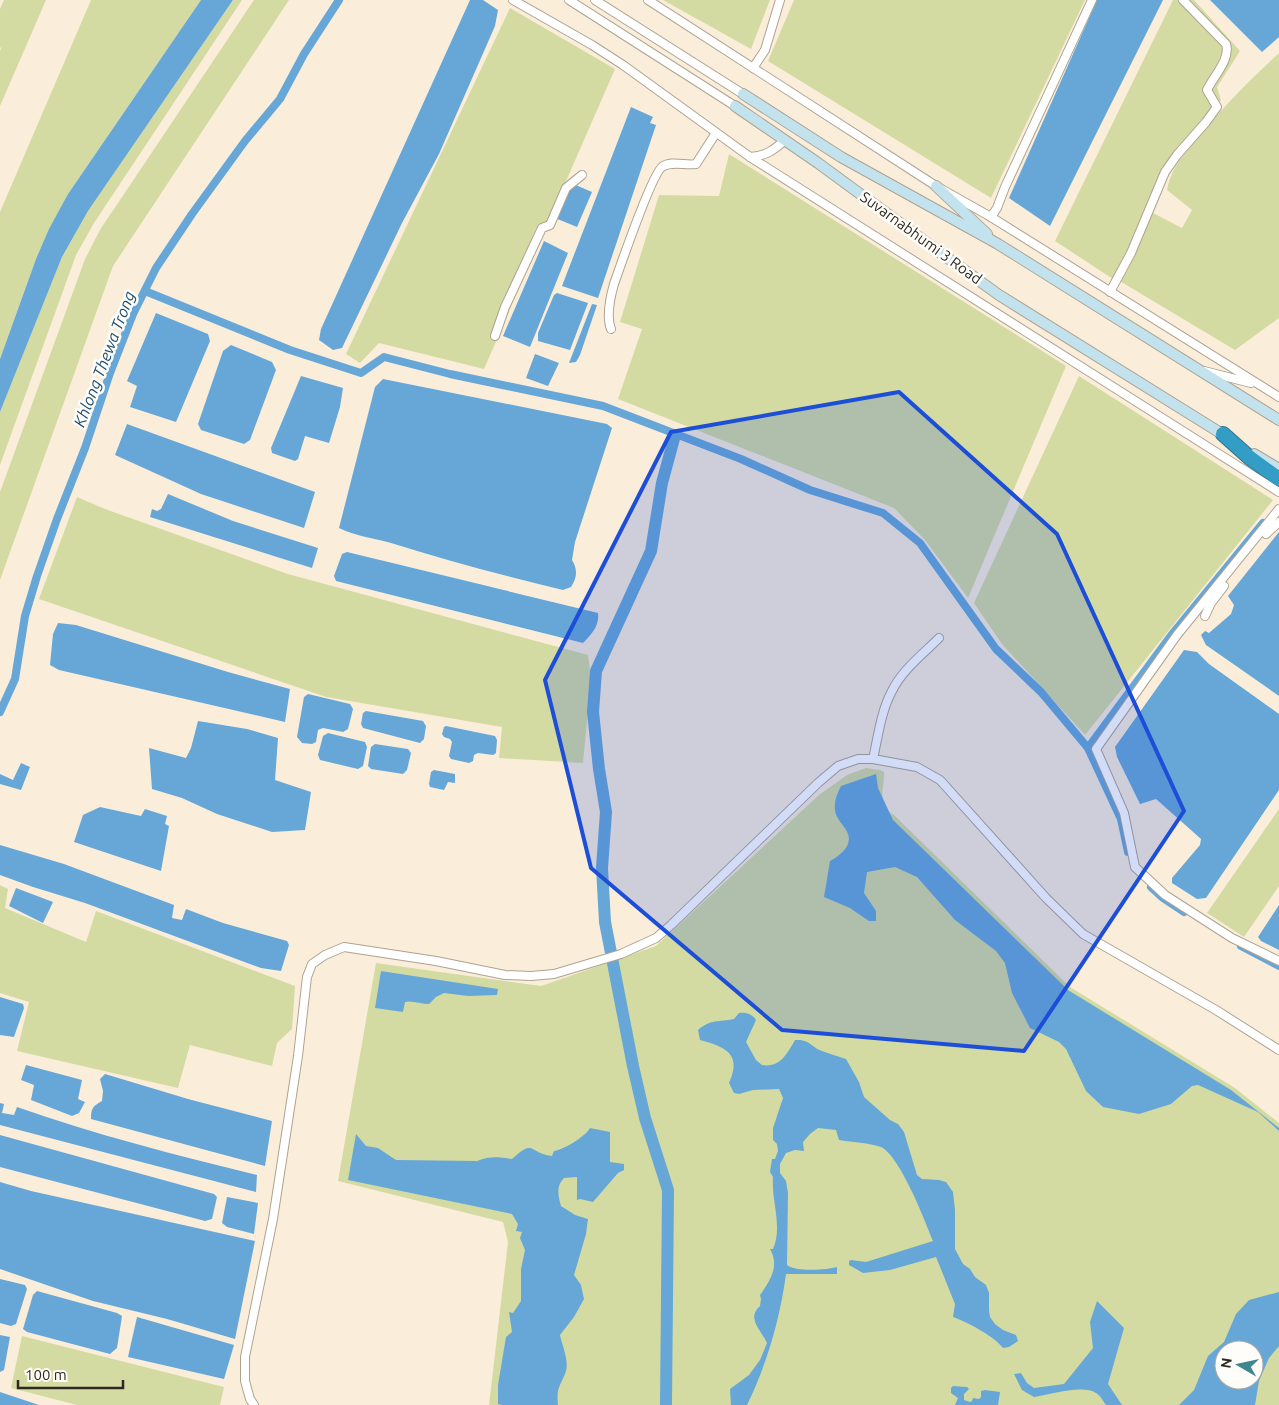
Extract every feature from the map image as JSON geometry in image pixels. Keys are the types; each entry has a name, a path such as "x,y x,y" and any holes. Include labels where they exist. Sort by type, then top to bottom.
{"highway":[{"path":"1223,434 1278,487"}],"main road":[{"name":"Suvarnabhumi 3 Road","path":"743,94 841,157 998,244 1279,420"},
{"name":"Suvarnabhumi 3 Road","path":"735,106 999,295 1279,469"},
{"path":"936,186 998,244"}],"street":[{"path":"513,0 623,65 750,157 1278,487"},
{"name":"Suvarnabhumi 3 Road","path":"569,0 735,106"},
{"name":"Suvarnabhumi 3 Road","path":"595,0 743,94"},
{"path":"648,0 936,186 990,217 1279,397"},
{"path":"753,68 765,50 780,0"},
{"path":"990,217 997,208 1004,187 1092,0"},
{"path":"1110,292 1131,253 1165,172 1217,106 1207,90 1226,56 1226,44 1183,0"},
{"path":"611,329 609,312 614,284 657,172 663,166 671,164 696,164 716,133"},
{"path":"750,157 767,154 785,140"},
{"path":"495,336 505,306 542,228 550,225 566,188 582,175"},
{"path":"1200,369 1258,384"},
{"path":"1279,509 1177,635 1096,748 1124,813 1135,867 1165,895 1232,938 1279,961"},
{"path":"1205,616 1211,603 1271,527 1279,522"},
{"path":"873,759 884,711 892,689 910,666 939,638"},
{"path":"254,1405 245,1381 245,1357 273,1219 298,1056 307,977 312,964 325,955 344,947 436,961 505,975 531,976 554,974 621,954 656,938 818,783 838,766 858,759 873,759 917,767 940,780 1046,898 1083,934 1216,1010 1279,1050"}],"highlighted area":[{"path":"899,392 1057,534 1184,811 1024,1051 782,1030 591,868 545,680 671,432"}],"green space":[{"path":"4,0 46,0 0,106 0,9"},
{"path":"91,0 201,0 68,194 36,259 0,359 0,212"},
{"path":"233,0 242,0 94,223 76,255 0,465 0,412 62,257 88,211"},
{"path":"254,0 289,0 113,266 0,580 0,492 85,259 101,228"},
{"path":"663,0 770,0 751,49"},
{"path":"794,0 1085,0 991,198 768,61"},
{"path":"1173,0 1194,0 1240,51 1217,87 1221,100 1179,147 1113,279 1055,241"},
{"path":"510,8 615,69 484,369 379,343 360,363 346,354"},
{"path":"1279,53 1279,318 1235,350 1118,280 1153,213 1182,228 1192,210 1167,190 1177,165 1223,108"},
{"path":"729,154 1066,366 968,598 925,540 894,508 618,399 642,329 620,322 659,195 719,196"},
{"path":"1079,376 1273,500 1085,735 1002,644 974,603"},
{"path":"77,497 105,509 288,574 588,655 591,679 583,763 499,758 502,727 326,697 39,599"},
{"path":"866,768 884,772 882,796 888,811 1070,987 1235,1088 1279,1123 1279,1405 489,1405 508,1242 503,1222 338,1181 376,963 541,986 656,946 819,795 847,775"},
{"path":"1279,809 1279,886 1244,937 1207,913"},
{"path":"0,885 8,889 5,908 86,942 96,911 295,986 292,1029 277,1043 272,1066 190,1045 178,1088 17,1051 29,1002 0,993"},
{"path":"22,1336 224,1387 220,1405 77,1405 11,1388"}],"water":[{"path":"201,0 233,0 88,211 62,257 0,412 0,359 36,259 49,229 68,194"},
{"path":"470,0 483,0 498,10 495,26 439,154 402,223 342,348 333,350 319,340 321,329"},
{"path":"1097,0 1163,0 1050,226 1009,198"},
{"path":"1210,0 1279,0 1279,37 1262,52"},
{"path":"631,107 653,117 650,123 656,125 598,298 562,286"},
{"path":"571,183 592,192 577,227 555,218"},
{"path":"544,241 568,253 530,347 503,336"},
{"path":"557,293 588,303 570,350 538,341 538,333 554,295"},
{"path":"592,304 597,305 580,355 576,362 569,363"},
{"path":"156,313 208,334 210,341 176,422 130,407 137,386 127,381"},
{"path":"231,345 272,362 276,370 250,440 244,444 201,430 198,424 223,351"},
{"path":"535,354 559,363 548,386 526,378"},
{"path":"301,376 343,388 340,407 329,443 305,436 298,459 295,461 272,453 271,448"},
{"path":"383,379 607,424 612,428 575,542 572,560 576,574 571,587 563,590 455,562 339,528 375,387"},
{"path":"127,424 315,492 304,528 201,494 115,455"},
{"path":"168,494 233,521 318,548 312,568 150,517 152,509 157,511 161,509"},
{"path":"1279,532 1279,696 1206,645 1201,635 1205,631 1209,633 1231,614 1234,605 1228,596"},
{"path":"347,552 598,613 598,622 592,633 583,643 336,581 334,576 342,554"},
{"path":"58,623 76,625 290,689 285,722 59,670 50,665 53,634"},
{"path":"1184,650 1197,652 1209,664 1279,714 1279,790 1206,898 1197,899 1172,883 1172,878 1200,845 1201,839 1156,799 1140,804 1117,757 1115,747"},
{"path":"308,694 350,704 353,709 348,729 343,732 323,728 318,730 316,742 312,744 302,743 297,737 304,697"},
{"path":"366,711 423,721 426,726 424,739 420,743 363,728 361,724 363,713"},
{"path":"198,721 247,729 278,738 275,780 311,792 305,830 272,832 217,814 182,798 152,789 149,748 186,758 191,748"},
{"path":"446,726 495,736 497,740 496,753 493,755 478,753 474,755 473,761 469,763 451,759 449,756 452,742 442,734"},
{"path":"328,733 365,742 367,747 363,766 358,769 320,760 318,755 323,736"},
{"path":"375,744 408,749 411,753 407,770 403,774 371,769 368,766 371,747"},
{"path":"21,763 30,767 21,790 0,784 0,774 13,780"},
{"path":"434,770 455,774 455,783 448,782 444,790 430,787 431,772"},
{"path":"876,774 878,788 893,820 1068,990 1231,1090 1279,1128 1279,1131 1258,1112 1198,1085 1192,1086 1171,1104 1139,1114 1103,1107 1086,1091 1066,1049 1059,1042 1030,1028 1012,993 1005,963 996,951 955,920 917,877 895,867 867,872 864,893 876,911 876,921 869,921 850,908 824,897 830,861 846,849 849,840 846,830 835,812 838,792 841,786"},
{"path":"100,807 141,816 145,809 167,816 165,824 169,826 161,871 74,842 83,815"},
{"path":"0,845 64,864 174,905 172,918 182,920 186,909 223,923 287,941 289,945 281,971 261,968 85,903 0,875"},
{"path":"16,888 53,902 43,923 9,906"},
{"path":"1279,905 1279,950 1261,941 1258,937"},
{"path":"381,971 498,989 497,995 468,996 444,993 436,997 429,1004 405,1002 403,1012 375,1008"},
{"path":"0,997 23,1004 24,1008 14,1037 0,1035"},
{"path":"739,1013 749,1014 756,1020 746,1042 756,1060 762,1065 774,1064 782,1059 795,1040 807,1042 822,1051 846,1059 859,1082 864,1097 890,1120 898,1124 904,1132 917,1175 922,1179 946,1182 953,1192 955,1249 963,1264 970,1269 975,1277 986,1285 989,1293 990,1317 1003,1330 1016,1335 1018,1341 1009,1347 1003,1348 987,1334 953,1317 955,1304 936,1257 890,1270 863,1273 849,1265 851,1260 866,1262 933,1241 904,1175 888,1153 881,1147 839,1140 836,1130 818,1128 803,1142 804,1151 795,1150 786,1153 780,1164 780,1173 786,1181 788,1193 787,1265 804,1270 837,1267 837,1274 786,1274 772,1341 761,1374 747,1405 731,1405 730,1389 749,1375 760,1360 767,1343 754,1320 754,1315 760,1306 760,1295 770,1279 774,1267 773,1255 770,1249 773,1249 776,1241 777,1223 773,1177 770,1172 772,1159 775,1159 778,1151 777,1144 773,1140 773,1128 783,1098 779,1089 734,1093 729,1083 734,1065 729,1053 724,1049 700,1040 698,1030 703,1026 734,1019"},
{"path":"26,1065 82,1080 78,1099 85,1102 79,1113 72,1116 31,1100 34,1085 21,1080"},
{"path":"105,1074 188,1099 272,1121 265,1166 91,1119 93,1108 102,1101 103,1091 100,1079"},
{"path":"0,1103 4,1104 2,1113 14,1115 17,1107 106,1136 257,1175 256,1192 0,1125"},
{"path":"590,1128 610,1132 610,1162 624,1164 624,1170 618,1173 593,1202 577,1200 577,1177 564,1178 559,1187 561,1206 575,1215 588,1219 586,1234 574,1275 581,1285 584,1299 574,1317 560,1335 567,1367 558,1390 558,1405 498,1404 498,1385 506,1337 512,1332 509,1312 513,1313 521,1301 521,1269 525,1250 520,1238 522,1232 516,1231 518,1224 512,1214 348,1180 356,1134 366,1146 378,1148 396,1160 477,1161 494,1157 512,1159 528,1148 552,1156 554,1151 574,1142"},
{"path":"0,1135 214,1194 217,1197 212,1219 205,1221 0,1167"},
{"path":"0,1182 31,1191 255,1241 235,1339 167,1319 93,1301 0,1269"},
{"path":"227,1197 258,1203 254,1234 227,1227 222,1223"},
{"path":"0,1279 25,1285 27,1289 16,1324 11,1326 0,1323"},
{"path":"37,1291 122,1316 117,1348 110,1354 27,1332 23,1329 33,1295"},
{"path":"1279,1292 1279,1346 1269,1358 1264,1370 1264,1340 1225,1340 1236,1314 1249,1300"},
{"path":"1097,1301 1124,1328 1108,1384 1122,1405 1106,1405 1099,1395 1090,1391 1074,1390 1034,1397 1022,1390 1014,1374 1021,1373 1027,1383 1034,1388 1064,1384 1093,1348 1090,1322"},
{"path":"137,1317 234,1345 224,1379 128,1357"},
{"path":"0,1335 10,1337 4,1370 0,1372"},
{"path":"1214,1351 1214,1390 1258,1390 1255,1405 1179,1405 1194,1390 1208,1356"},
{"path":"953,1386 967,1387 969,1389 964,1394 964,1400 970,1402 973,1398 979,1399 981,1397 981,1391 1000,1392 998,1405 955,1405 958,1398 951,1393"},
{"path":"0,1392 39,1405 0,1405"}],"waterway":[{"name":"Khlong Thewa Trong","path":"0,712 15,679 25,616 37,576 133,314 156,268 192,214 245,141 280,99 304,54 339,0"},
{"path":"145,291 290,350 361,373 384,357 450,374 603,406 741,459 810,490 883,513 920,543 996,649 1041,692 1088,748 1121,819 1128,852"},
{"path":"666,1405 668,1190 645,1118 605,922 602,868 606,812 593,712 596,671 651,551 662,483 675,435"},
{"path":"1088,748 1173,633 1263,523"},
{"path":"1151,887 1163,898 1184,912"},
{"path":"1241,946 1279,966"}]}
